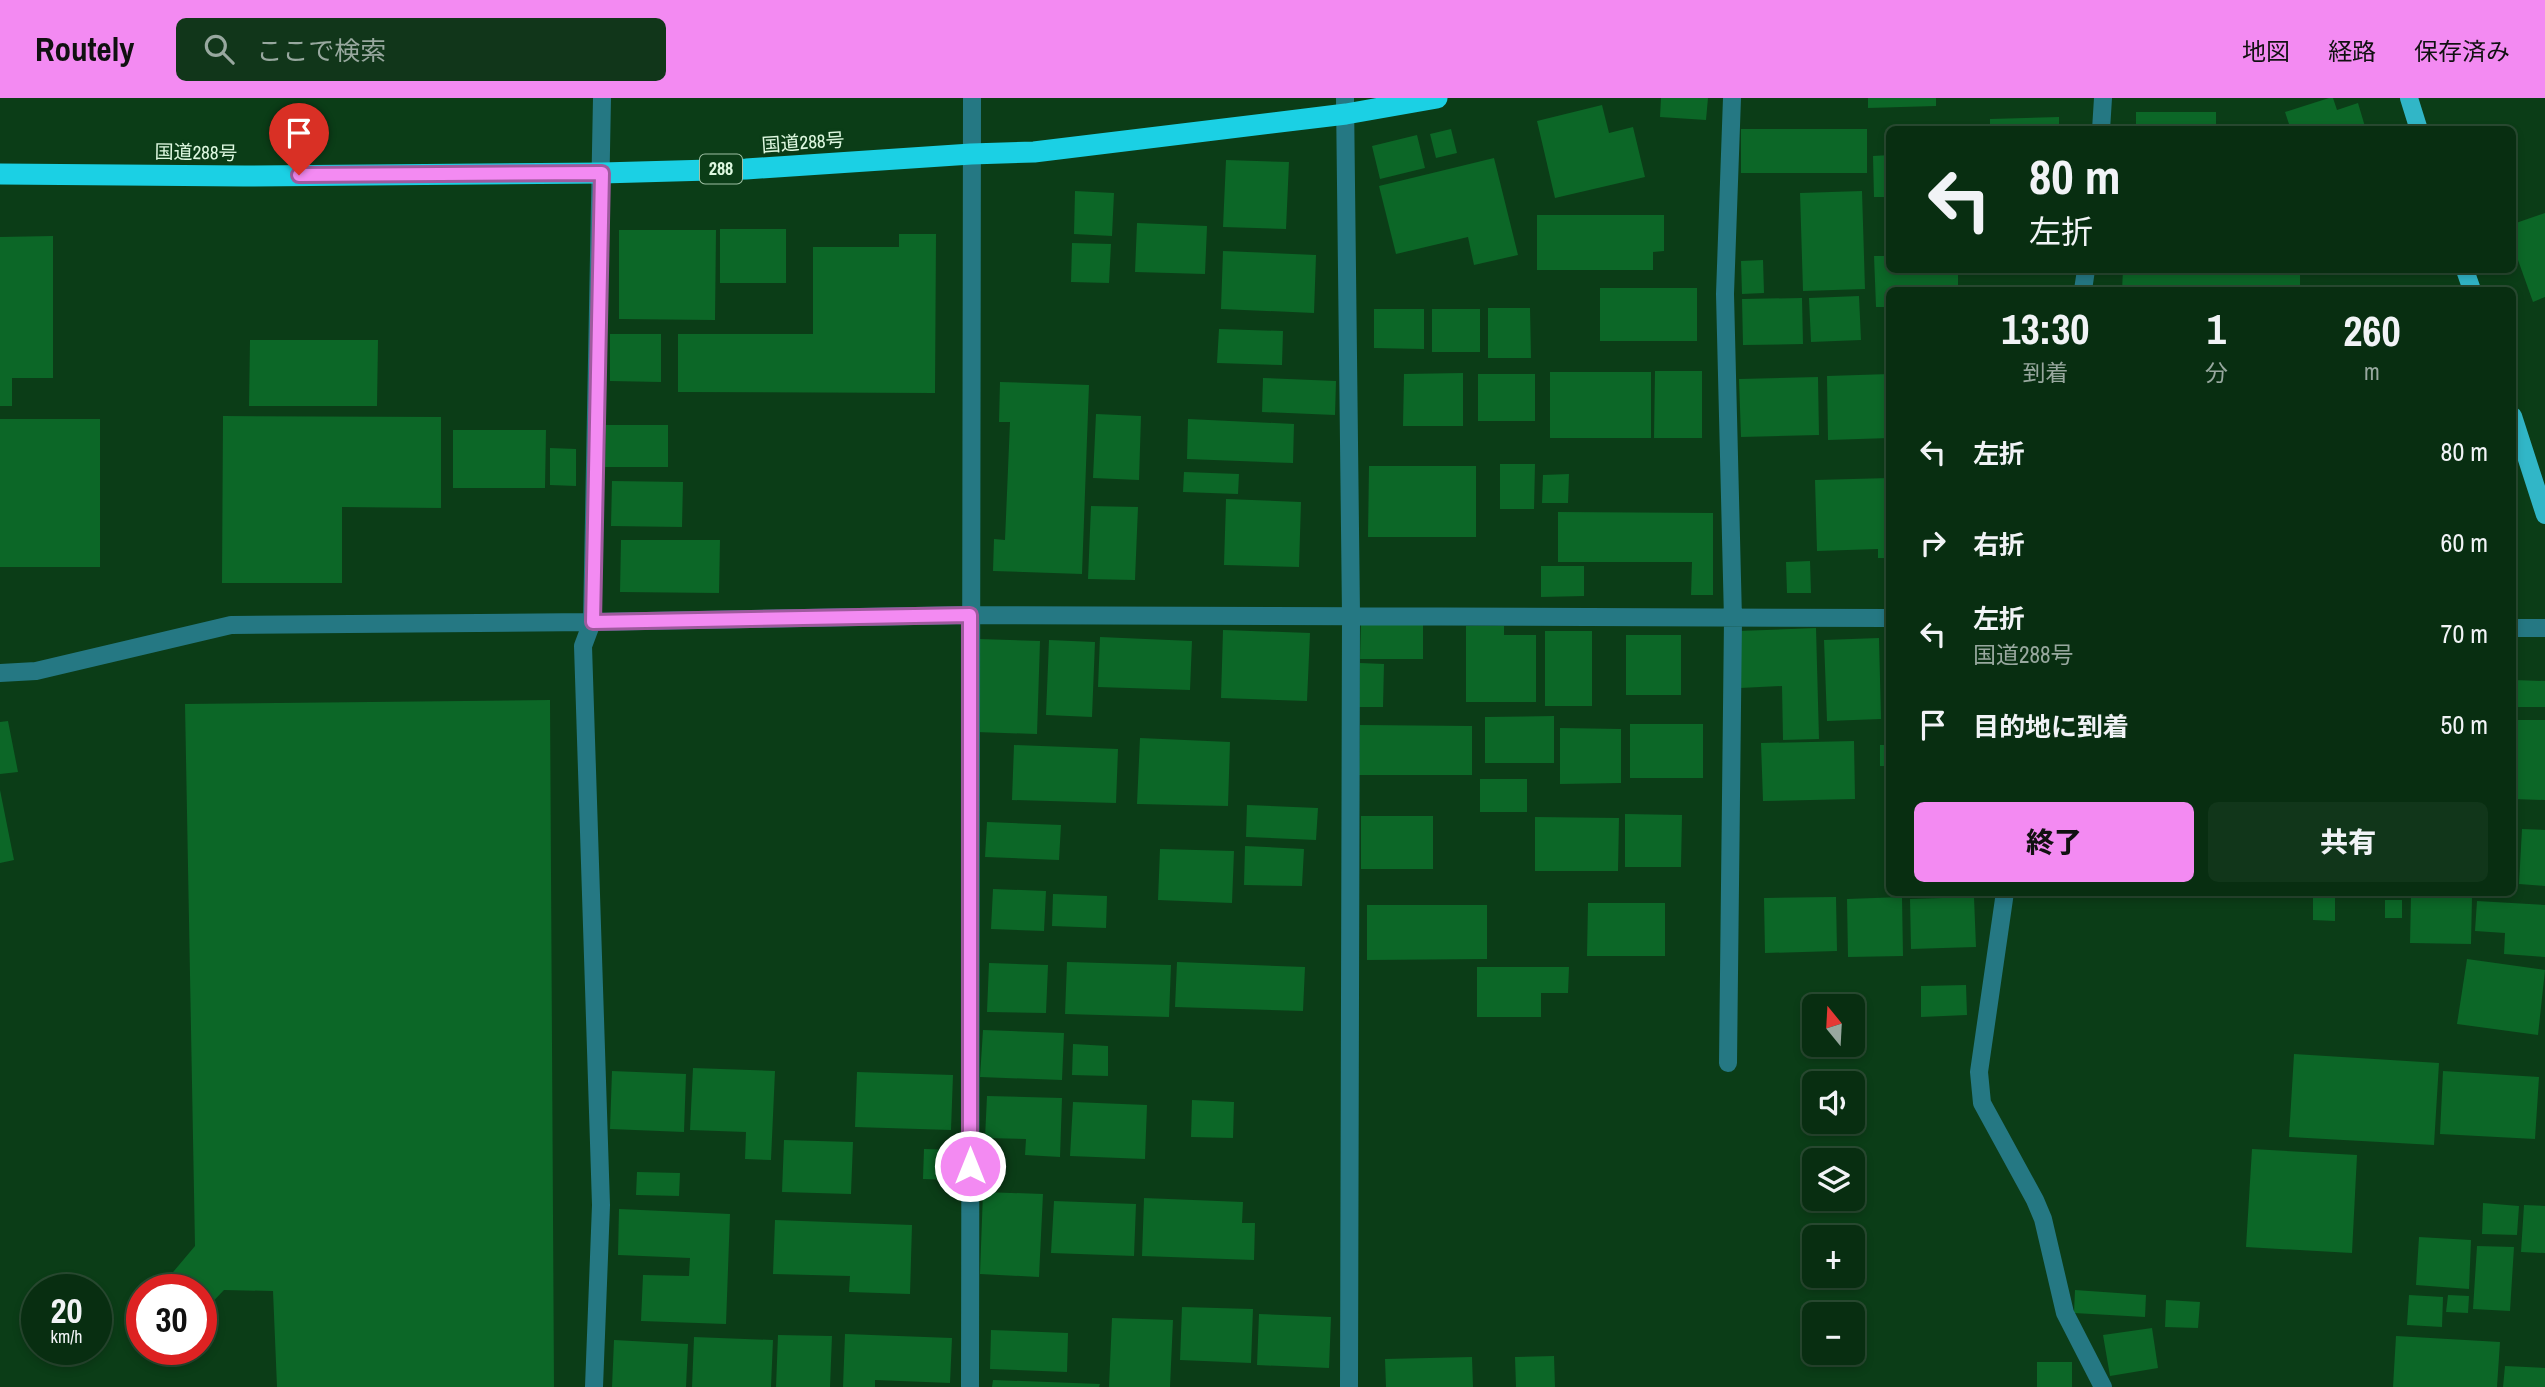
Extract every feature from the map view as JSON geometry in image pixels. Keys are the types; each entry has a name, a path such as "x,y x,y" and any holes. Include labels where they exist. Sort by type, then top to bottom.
{"highway":[{"name":"国道288号","path":"0,174 244,176 746,169 1034,152 1345,106 1437,98"}],"main road":[{"path":"2409,98 2418,126"},
{"path":"2516,425 2545,515"}],"street":[{"path":"594,1387 600,1205 583,646 593,622 602,173 601,98"},
{"path":"970,1387 972,98"},
{"path":"1728,1063 1732,619 1725,294 1732,98"},
{"path":"2101,126 2103,98"},
{"path":"1345,106 1351,615 1349,1387"},
{"path":"0,673 36,671 231,625 970,615 1886,618"},
{"path":"2516,628 2545,628"},
{"path":"2004,896 1979,1072 1982,1103 2035,1200 2043,1219 2065,1314 2103,1387"}],"building":[{"path":"1661,98 1708,98 1706,120 1660,117"},
{"path":"1868,98 1936,98 1936,106 1868,108"},
{"path":"2333,98 2337,110 2358,103 2365,126 2290,126 2285,112"},
{"path":"1602,105 1609,133 1633,127 1645,177 1555,198 1537,121"},
{"path":"2136,112 2216,112 2216,126 2136,126"},
{"path":"2059,117 2059,126 1990,126 1990,119"},
{"path":"1983,124 1983,126 1930,126"},
{"path":"1451,129 1457,153 1436,158 1430,134"},
{"path":"1741,129 1867,129 1867,173 1741,173"},
{"path":"1417,135 1425,168 1380,179 1372,146"},
{"path":"1886,155 1886,197 1874,197 1873,156"},
{"path":"1494,158 1518,255 1474,265 1468,237 1396,254 1379,186"},
{"path":"1226,160 1289,162 1286,229 1223,227"},
{"path":"1075,191 1114,193 1112,236 1074,234"},
{"path":"1862,191 1865,289 1803,291 1800,193"},
{"path":"2545,213 2545,297 2533,302 2516,254 2516,223"},
{"path":"1537,215 1664,215 1664,251 1653,252 1653,270 1537,270"},
{"path":"1137,223 1207,226 1205,274 1135,272"},
{"path":"720,229 786,229 786,283 720,283"},
{"path":"619,230 716,230 715,320 619,319"},
{"path":"899,234 936,234 935,393 678,392 678,334 813,334 813,247 899,247"},
{"path":"53,236 53,378 12,378 12,406 0,406 0,237"},
{"path":"1072,243 1111,244 1109,283 1071,282"},
{"path":"1223,251 1316,255 1314,313 1221,309"},
{"path":"1874,256 1886,256 1886,273 1958,273 1958,287 1886,287 1886,307 1876,307"},
{"path":"1763,260 1764,293 1742,294 1741,261"},
{"path":"2123,273 2300,273 2300,287 2122,287"},
{"path":"1600,288 1697,288 1697,341 1600,341"},
{"path":"1859,296 1861,340 1811,342 1809,298"},
{"path":"1802,298 1803,344 1743,345 1742,299"},
{"path":"1488,308 1530,308 1531,358 1488,358"},
{"path":"1374,309 1424,309 1424,349 1374,348"},
{"path":"1432,309 1480,309 1480,352 1432,352"},
{"path":"1219,329 1283,331 1282,365 1217,363"},
{"path":"610,334 661,334 661,382 610,381"},
{"path":"250,340 378,340 377,406 249,406"},
{"path":"1655,371 1702,371 1702,438 1654,438"},
{"path":"1550,372 1651,372 1651,438 1550,438"},
{"path":"1463,373 1463,426 1403,426 1404,374"},
{"path":"1478,374 1535,374 1535,421 1478,421"},
{"path":"1886,374 1886,438 1828,440 1827,376"},
{"path":"1818,377 1819,435 1741,437 1739,379"},
{"path":"1263,378 1336,381 1335,415 1262,412"},
{"path":"1000,382 1089,385 1082,574 993,571 994,539 1005,540 1010,422 999,422"},
{"path":"1096,414 1141,416 1139,480 1093,478"},
{"path":"223,416 441,417 441,508 342,507 342,583 222,583"},
{"path":"0,419 100,419 100,567 0,567"},
{"path":"1188,419 1294,424 1293,463 1187,459"},
{"path":"606,425 668,425 668,467 605,467"},
{"path":"453,430 546,430 545,488 453,488"},
{"path":"550,448 576,449 576,486 550,485"},
{"path":"1500,464 1535,464 1534,509 1500,509"},
{"path":"1369,466 1476,466 1476,537 1368,537"},
{"path":"1184,472 1239,474 1238,494 1183,492"},
{"path":"1569,474 1568,503 1542,503 1543,475"},
{"path":"1886,478 1886,558 1878,558 1878,549 1817,551 1815,480"},
{"path":"612,481 683,482 682,527 611,526"},
{"path":"1226,499 1301,502 1299,567 1224,565"},
{"path":"1091,506 1138,507 1135,580 1088,579"},
{"path":"1558,512 1713,513 1713,595 1691,595 1692,562 1558,562"},
{"path":"621,540 720,540 719,593 620,592"},
{"path":"1810,561 1811,593 1787,593 1786,562"},
{"path":"1541,566 1584,566 1584,596 1541,597"},
{"path":"1361,623 1423,624 1423,659 1360,659"},
{"path":"1466,626 1504,626 1504,635 1536,635 1536,702 1466,702"},
{"path":"1816,628 1819,739 1783,740 1782,686 1740,688 1738,631"},
{"path":"1223,630 1310,633 1307,701 1221,698"},
{"path":"1545,631 1592,631 1592,706 1545,706"},
{"path":"1626,635 1681,635 1681,695 1626,695"},
{"path":"1100,637 1192,641 1190,690 1098,687"},
{"path":"1879,638 1881,719 1827,721 1824,640"},
{"path":"979,639 1040,641 1037,734 976,732"},
{"path":"1049,640 1095,642 1092,717 1046,715"},
{"path":"1360,663 1384,664 1383,707 1359,707"},
{"path":"2516,680 2545,681 2545,707 2516,707"},
{"path":"550,700 554,1387 277,1387 273,1291 224,1290 217,1297 217,1274 171,1274 195,1246 185,704"},
{"path":"1554,716 1554,763 1485,763 1485,717"},
{"path":"2516,720 2545,720 2545,800 2516,799"},
{"path":"8,721 18,772 0,774 0,722"},
{"path":"1630,724 1703,724 1703,778 1630,778"},
{"path":"1360,725 1472,726 1472,775 1359,775"},
{"path":"1560,728 1621,729 1621,783 1560,784"},
{"path":"1140,738 1230,742 1228,806 1137,804"},
{"path":"1854,741 1855,799 1763,801 1761,743"},
{"path":"1014,745 1118,749 1116,803 1012,800"},
{"path":"1880,745 1886,745 1886,766 1880,766"},
{"path":"1480,779 1527,779 1527,812 1480,812"},
{"path":"0,790 14,860 0,863"},
{"path":"1247,805 1318,808 1316,840 1246,837"},
{"path":"1625,814 1682,815 1681,867 1625,867"},
{"path":"1361,816 1433,816 1433,869 1361,869"},
{"path":"1535,817 1619,818 1618,871 1535,871"},
{"path":"987,822 1061,825 1059,860 985,857"},
{"path":"2522,829 2545,830 2545,886 2519,884"},
{"path":"1245,846 1304,849 1302,886 1244,885"},
{"path":"1160,849 1234,851 1232,903 1158,900"},
{"path":"993,889 1046,891 1044,931 991,929"},
{"path":"1053,894 1107,896 1106,928 1052,926"},
{"path":"2411,896 2472,897 2471,944 2410,943"},
{"path":"1836,897 1837,951 1765,953 1764,898"},
{"path":"1902,897 1903,956 1848,957 1847,899"},
{"path":"1974,897 1976,947 1911,949 1910,899"},
{"path":"2313,898 2335,898 2335,921 2313,920"},
{"path":"2385,900 2402,900 2402,918 2385,918"},
{"path":"2477,901 2545,905 2545,957 2504,954 2505,933 2475,931"},
{"path":"1588,903 1665,903 1665,956 1587,956"},
{"path":"1367,905 1487,905 1487,959 1367,960"},
{"path":"2467,959 2545,970 2538,1035 2457,1024"},
{"path":"1067,962 1171,965 1169,1017 1065,1014"},
{"path":"1177,962 1305,967 1303,1011 1175,1007"},
{"path":"989,963 1048,965 1046,1013 987,1012"},
{"path":"1477,967 1569,967 1568,993 1541,993 1541,1017 1477,1017"},
{"path":"1966,985 1967,1015 1921,1017 1921,986"},
{"path":"983,1030 1064,1033 1062,1080 980,1077"},
{"path":"1073,1044 1108,1046 1108,1076 1072,1075"},
{"path":"2294,1054 2439,1063 2434,1145 2289,1137"},
{"path":"693,1068 775,1071 771,1160 745,1159 746,1132 690,1130"},
{"path":"612,1071 686,1074 684,1132 610,1129"},
{"path":"2443,1071 2539,1077 2535,1139 2440,1134"},
{"path":"857,1072 953,1075 951,1130 855,1127"},
{"path":"987,1096 1062,1098 1060,1157 1025,1155 1026,1139 985,1138"},
{"path":"1192,1100 1234,1102 1233,1138 1191,1137"},
{"path":"1073,1102 1147,1105 1145,1159 1070,1156"},
{"path":"784,1140 853,1142 851,1194 782,1192"},
{"path":"924,1149 954,1150 953,1180 923,1179"},
{"path":"2252,1149 2357,1155 2352,1253 2246,1247"},
{"path":"637,1172 680,1173 679,1196 636,1195"},
{"path":"983,1192 1043,1194 1039,1277 980,1274"},
{"path":"1144,1198 1243,1202 1242,1223 1255,1223 1254,1260 1142,1256"},
{"path":"1054,1201 1136,1204 1134,1256 1051,1253"},
{"path":"2483,1203 2519,1206 2517,1235 2482,1234"},
{"path":"2524,1205 2545,1206 2545,1253 2521,1252"},
{"path":"619,1209 730,1214 726,1324 641,1321 643,1275 689,1276 690,1258 618,1255"},
{"path":"775,1220 912,1225 910,1294 849,1292 850,1276 773,1274"},
{"path":"2419,1237 2471,1240 2469,1289 2416,1285"},
{"path":"2477,1246 2514,1247 2510,1311 2473,1309"},
{"path":"2075,1290 2146,1295 2145,1317 2074,1313"},
{"path":"2409,1295 2443,1297 2442,1327 2407,1325"},
{"path":"2448,1295 2469,1296 2468,1313 2446,1312"},
{"path":"2166,1300 2200,1302 2198,1328 2165,1327"},
{"path":"1182,1307 1253,1309 1251,1363 1180,1360"},
{"path":"1259,1314 1331,1317 1329,1368 1257,1365"},
{"path":"1112,1318 1173,1320 1170,1387 1109,1387"},
{"path":"2152,1328 2158,1368 2110,1376 2103,1335"},
{"path":"991,1330 1068,1333 1067,1372 990,1369"},
{"path":"845,1334 952,1338 950,1383 875,1380 875,1387 843,1387"},
{"path":"778,1335 832,1336 830,1387 776,1387"},
{"path":"2396,1336 2500,1342 2497,1387 2393,1387"},
{"path":"694,1337 773,1340 771,1387 692,1387"},
{"path":"614,1340 688,1344 686,1387 612,1387"},
{"path":"1554,1356 1555,1387 1516,1387 1515,1357"},
{"path":"1472,1357 1473,1387 1386,1387 1385,1359"},
{"path":"2037,1362 2072,1362 2072,1387 2037,1387"},
{"path":"2505,1366 2545,1368 2545,1387 2503,1387"},
{"path":"993,1380 1100,1384 1099,1387 992,1387"}],"route":[{"path":"299,175 602,173 593,622 970,615 970,1166"}]}
